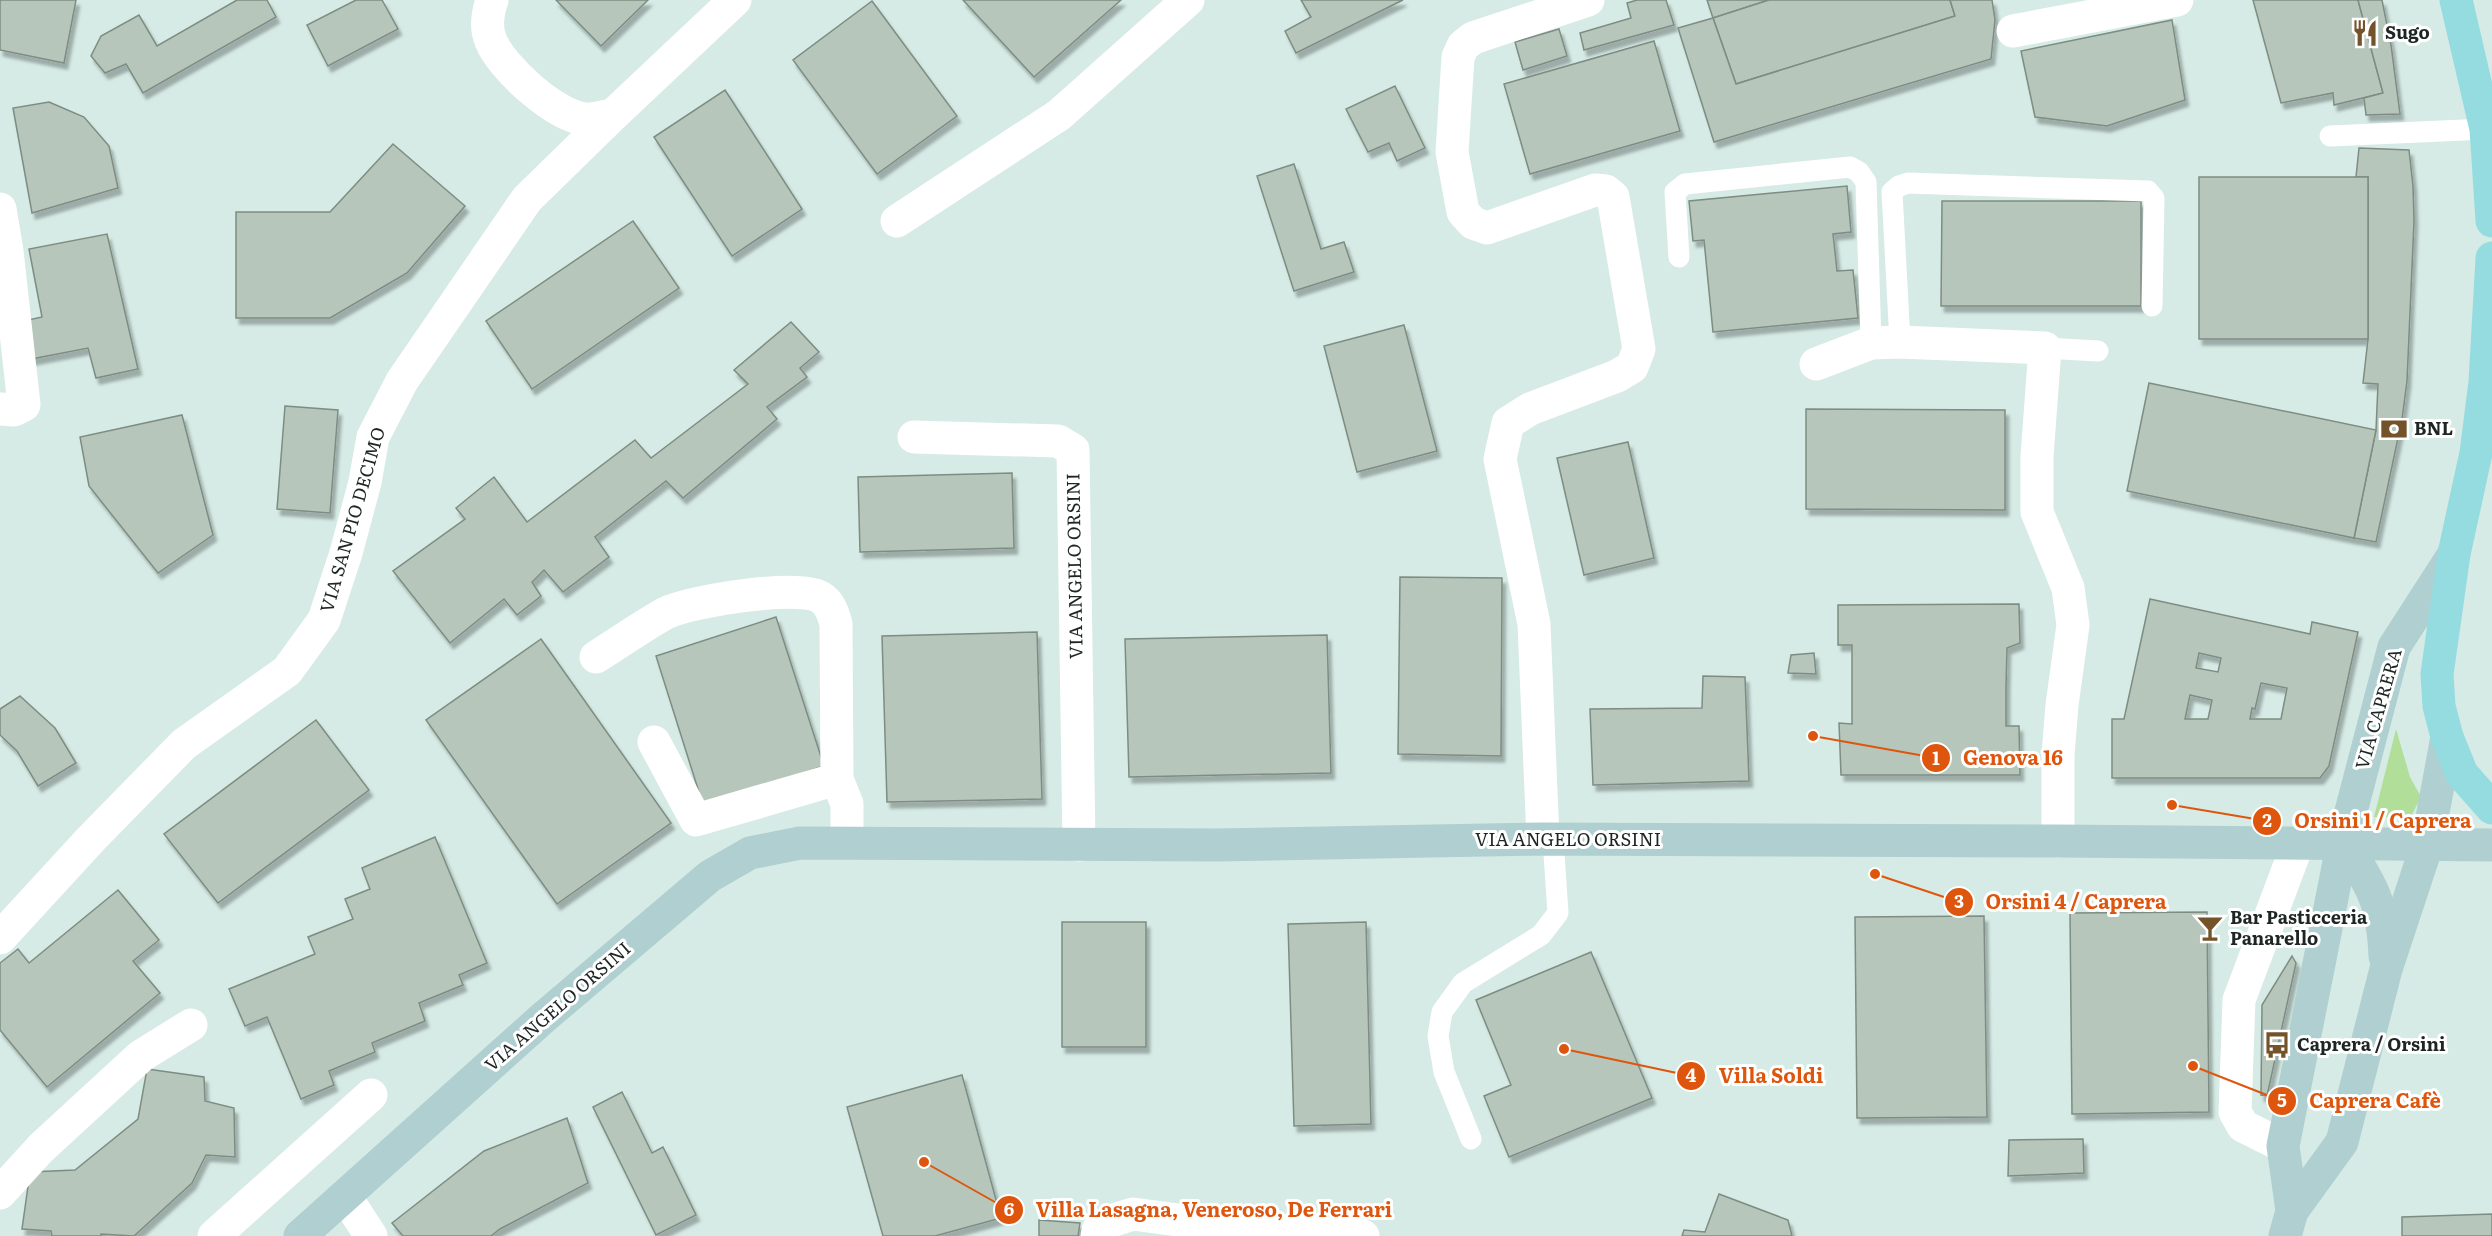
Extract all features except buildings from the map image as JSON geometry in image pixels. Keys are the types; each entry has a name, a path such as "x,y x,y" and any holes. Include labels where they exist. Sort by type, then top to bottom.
{"main road":[{"path":"2456,0 2486,129 2492,221"},
{"name":"VIA CAPRERA","path":"2447,737 2439,706 2437,674 2454,554 2484,455 2492,258"},
{"path":"2447,737 2462,774 2492,807"}],"street":[{"path":"492,0 488,13 490,39 503,61 538,94 562,112 586,120 613,115"},
{"name":"VIA SAN PIO DECIMO","path":"2,936 91,839 184,744 287,670 324,620 346,553 365,482 373,437 402,381 527,200 735,0"},
{"path":"897,220 1059,115 1188,0"},
{"path":"1548,839 1534,624 1500,459 1508,423 1530,409 1617,376 1632,367 1639,349 1613,198 1606,191 1595,190 1487,228 1473,223 1463,212 1452,152 1458,57 1463,46 1473,38 1588,0"},
{"path":"2013,31 2177,0"},
{"path":"0,209 9,262 24,405 14,410 0,410"},
{"path":"1816,364 1885,342 2045,348 2037,456 2037,512 2068,588 2073,625 2060,735 2058,841"},
{"name":"VIA ANGELO ORSINI","path":"914,437 1058,441 1073,450 1079,845"},
{"name":"VIA CAPRERA","path":"2288,1223 2283,1146 2343,843 2394,647 2454,554"},
{"path":"596,657 668,612 730,596 804,593 819,597 830,606 837,624 837,779 846,804 847,842"},
{"name":"VIA CAPRERA","path":"2288,1223 2342,1143 2386,969 2427,845 2447,737"},
{"path":"654,742 696,820 837,779"},
{"name":"VIA ANGELO ORSINI","path":"300,1236 544,1017 710,876 750,854 800,843 1218,845 1548,839 2492,845"},
{"path":"2283,1146 2243,1126 2235,1112 2239,999 2298,843"},
{"name":"VIA CAPRERA","path":"2343,843 2364,872 2378,901 2385,932 2386,969"},
{"path":"0,1193 41,1148 141,1056 191,1025"},
{"path":"214,1236 371,1095"},
{"path":"345,1196 371,1236"},
{"path":"1097,1236 1098,1230 1111,1221 1133,1214 1269,1232 1326,1228 1363,1236"}],"lane":[{"path":"2330,136 2486,129"},
{"path":"1679,257 1675,192 1685,184 1850,167 1859,172 1866,182 1885,342"},
{"path":"1885,342 1893,192 1899,186 1908,183 2148,191 2154,198 2152,306"},
{"path":"2045,348 2098,351"},
{"path":"1471,1139 1444,1072 1438,1035 1442,1012 1462,983 1541,935 1558,913 1548,839"}],"green space":[{"path":"2396,729 2410,777 2421,797 2410,818 2374,817"}],"place":[{"name":"Sugo","path":"2365,33"},
{"name":"BNL","path":"2394,429"},
{"name":"Genova 16","path":"1813,736"},
{"name":"Orsini 1 / Caprera","path":"2172,805"},
{"name":"Orsini 4 / Caprera","path":"1875,874"},
{"name":"Bar Pasticceria Panarello","path":"2210,928"},
{"name":"Caprera / Orsini","path":"2277,1045"},
{"name":"Villa Soldi","path":"1564,1049"},
{"name":"Caprera Cafè","path":"2193,1066"},
{"name":"Villa Lasagna, Veneroso, De Ferrari","path":"924,1162"}]}
